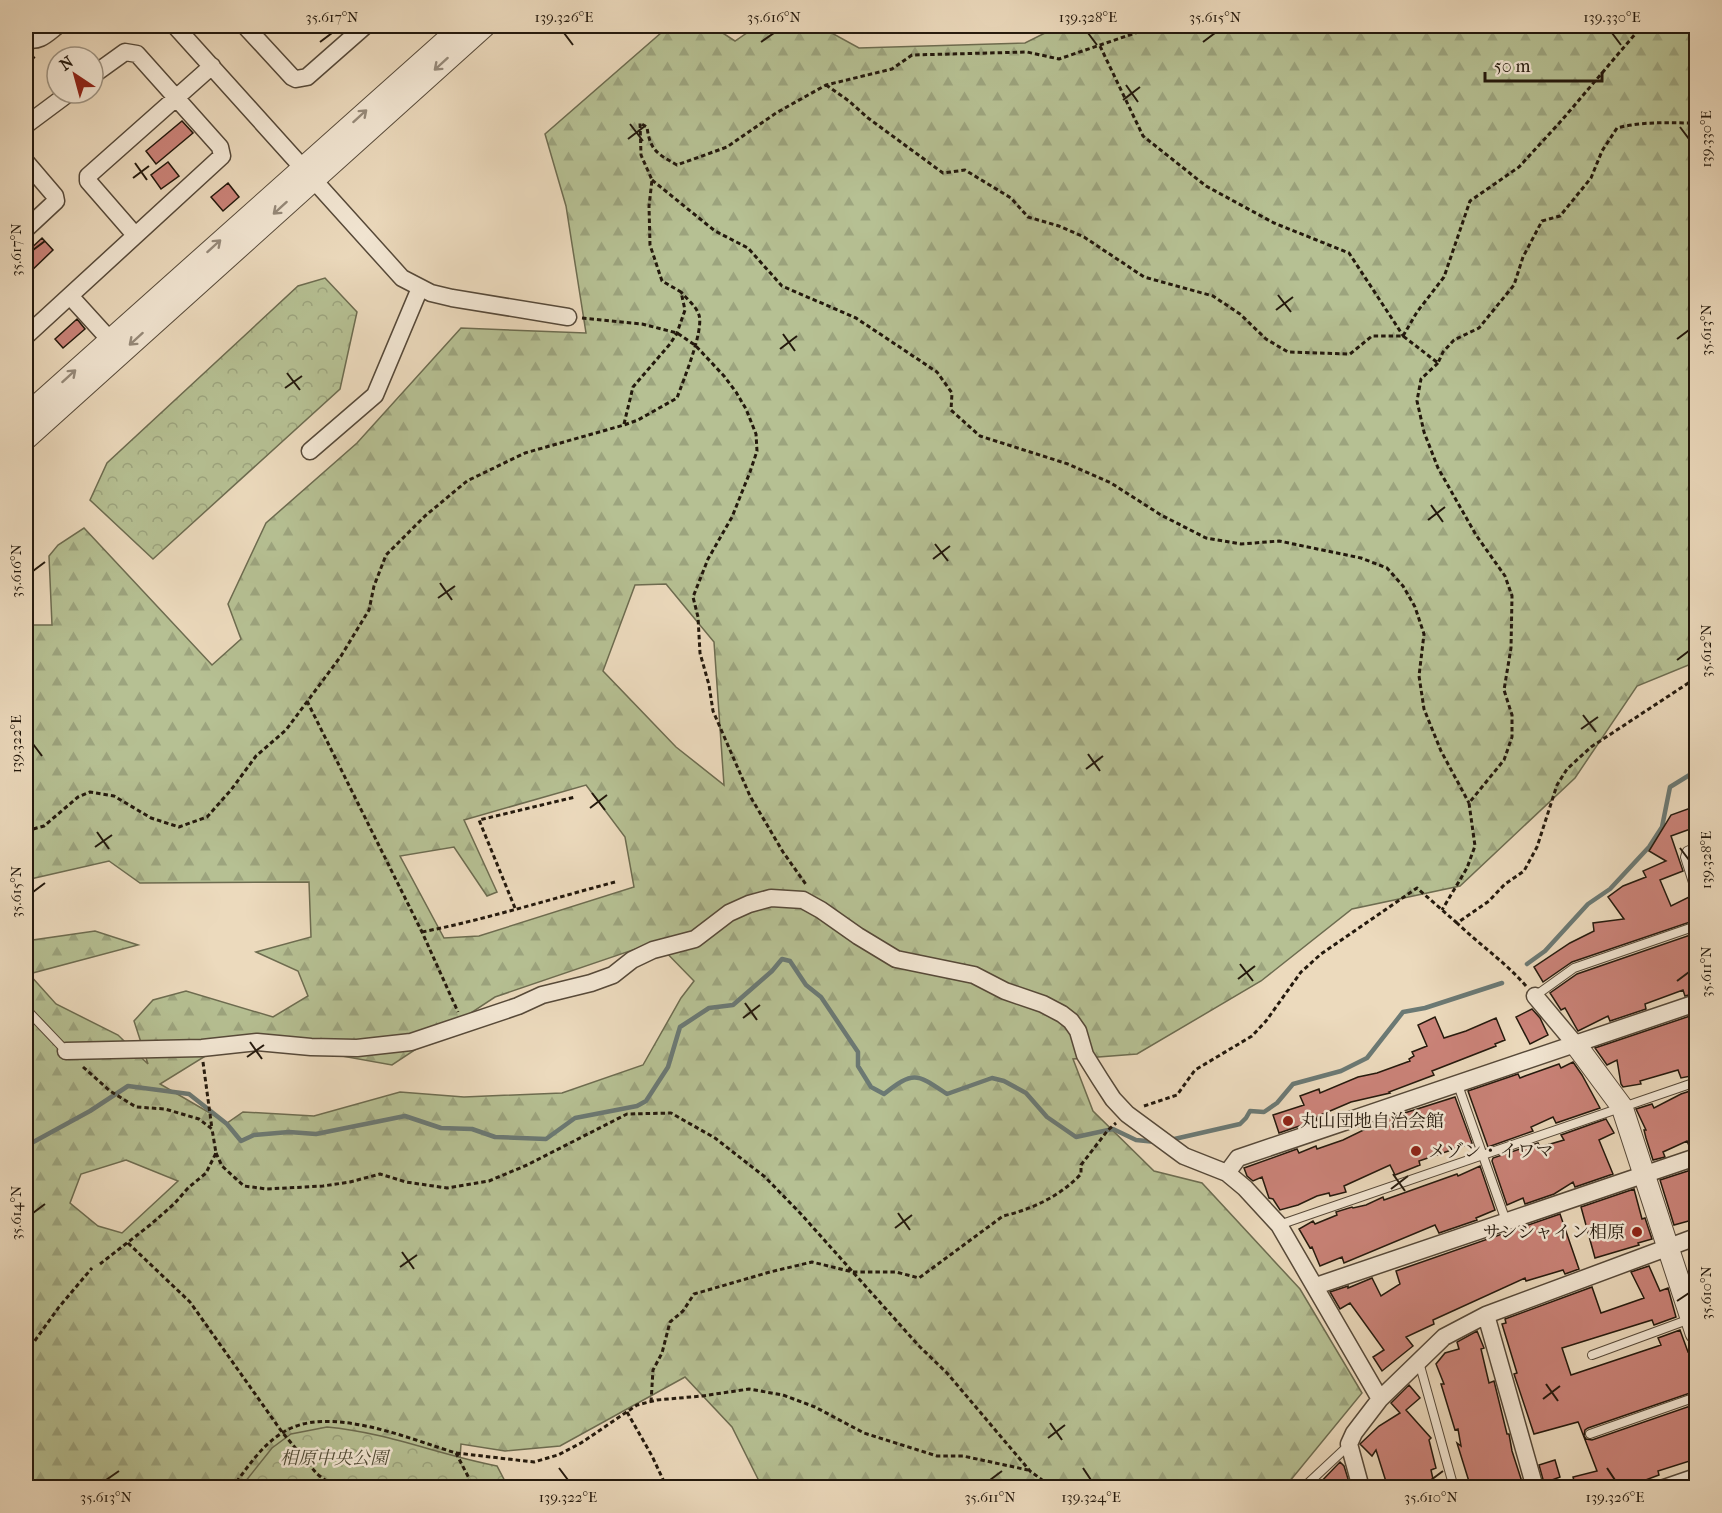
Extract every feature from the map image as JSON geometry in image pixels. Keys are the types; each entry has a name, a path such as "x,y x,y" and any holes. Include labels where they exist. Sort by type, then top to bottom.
{"street":[{"path":"26,38 32,41 39,39 57,26"},
{"path":"176,26 402,278 431,293 452,298 568,316"},
{"path":"246,26 296,79 307,77 365,26"},
{"path":"26,439 462,26"},
{"path":"26,415 110,340 485,26"},
{"path":"26,336 222,156 220,147 133,52 125,52 105,66"},
{"path":"135,235 88,181 88,176 212,66"},
{"path":"26,126 53,105"},
{"path":"26,162 55,196 56,201 26,229"},
{"path":"310,451 375,395 420,288"},
{"path":"70,296 110,340"},
{"path":"66,1051 202,1048 257,1042 357,1048 411,1042 518,1006 542,995 613,975 632,960 652,951 695,939 729,913 749,904 771,898 802,900 896,959 974,975 1005,991 1043,1004 1071,1021 1078,1031 1085,1054 1100,1079 1113,1099 1127,1114 1182,1154 1227,1173 1245,1188 1279,1225 1380,1399"},
{"path":"1535,996 1608,1085 1622,1107 1695,1323"},
{"path":"1227,1173 1238,1158 1696,1003"},
{"path":"1316,1287 1696,1157"},
{"path":"1361,1488 1349,1444 1354,1433 1380,1399 1444,1337 1486,1315 1696,1237"},
{"path":"1486,1315 1535,1488"},
{"path":"1664,1488 1696,1477"}],"lane":[{"path":"1696,847 1687,851 1685,856 1696,892"},
{"path":"1535,996 1574,968 1696,926"},
{"path":"26,1009 66,1051"},
{"path":"1279,1225 1696,1082"},
{"path":"1458,1085 1506,1221"},
{"path":"1592,1354 1695,1323"},
{"path":"1419,1362 1454,1488"},
{"path":"1590,1434 1696,1397"},
{"path":"1303,1488 1349,1444"}],"path":[{"path":"1156,26 1059,58 1027,52 912,55 892,69 826,85 776,113 727,147 677,165 657,153 649,141 647,127 640,123 641,156 652,180 715,231 748,248 782,286 856,318 937,372 952,393 951,410 980,436 1068,464 1111,483 1161,515 1206,538 1241,544 1279,541 1361,558 1386,568 1403,586 1415,607 1424,634 1419,676 1424,709 1441,750 1469,803 1475,846 1467,868 1442,910"},
{"path":"1403,336 1417,312 1444,277 1470,201 1519,167 1642,26"},
{"path":"1100,46 1143,136 1206,186 1274,223 1349,254 1403,336 1438,363"},
{"path":"826,85 943,173 965,170 1011,198 1028,217 1059,226 1084,237 1144,278 1213,297 1240,315 1266,339 1288,352 1350,354 1372,336 1403,336"},
{"path":"1469,803 1504,760 1512,737 1512,715 1504,690 1511,648 1512,596 1505,576 1476,535 1438,468 1424,432 1417,401 1421,379 1438,363 1443,352 1454,340 1479,328 1514,285 1523,257 1542,221 1560,216 1591,178 1602,151 1617,128 1630,124 1655,122 1696,123"},
{"path":"26,831 44,826 78,797 90,792 114,796 151,818 179,827 207,817 231,790 256,756 286,730 341,656 369,610 374,586 386,555 425,516 467,481 525,453 638,420 677,398 695,345 699,320 698,312 681,292 662,281 650,245 649,206 652,180"},
{"path":"624,425 633,387 670,344 676,333 685,310 681,292"},
{"path":"568,316 642,324 676,333 695,345 724,376 746,410 756,434 757,451 732,517 708,559 693,597 698,617 700,653 713,711 729,752 773,837 819,902 821,910"},
{"path":"1457,923 1489,901 1505,884 1524,871 1538,847 1557,785 1567,769 1591,747 1696,678"},
{"path":"307,701 422,932 464,1024"},
{"path":"515,908 478,820 575,797"},
{"path":"422,932 473,922 515,908 615,882"},
{"path":"651,1402 653,1370 662,1353 670,1322 683,1311 694,1294 812,1262 853,1272 896,1272 919,1278 1004,1216 1053,1198 1070,1186 1081,1174 1081,1165 1106,1132 1127,1114 1177,1095 1195,1070 1252,1036 1266,1021 1301,972 1321,954 1417,888 1509,968 1535,996"},
{"path":"202,1048 216,1153 222,1166 244,1186 267,1189 323,1186 380,1174 406,1182 447,1188 489,1181 527,1165 627,1114 671,1113 716,1138 765,1177 919,1346 947,1373 1030,1471 1053,1488"},
{"path":"66,1051 110,1092 135,1107 165,1109 199,1119 212,1129"},
{"path":"100,1264 174,1204 206,1173 216,1153"},
{"path":"128,1243 190,1302 282,1432 317,1474 336,1488"},
{"path":"26,1353 59,1307 92,1268"},
{"path":"232,1488 257,1454 282,1432 305,1423 349,1422 456,1453 534,1462 558,1455 581,1443 636,1406 749,1389 783,1395 815,1407 864,1433 938,1456 963,1456 1030,1471"},
{"path":"627,1411 667,1488"},
{"path":"456,1453 474,1488"}],"green space":[{"path":"669,26 712,26 735,41 757,26 819,26 859,48 1025,43 1059,26 1696,26 1696,662 1637,686 1575,778 1460,886 1352,909 1261,981 1137,1054 1073,1059 1093,1111 1154,1171 1202,1183 1300,1289 1362,1393 1285,1487 762,1487 732,1427 685,1377 560,1446 505,1451 461,1444 458,1487 26,1487 26,941 95,931 138,945 29,974 56,1004 118,1035 148,1064 134,1021 153,1000 186,991 273,1017 308,996 298,971 256,952 311,937 309,882 140,883 109,861 26,880 26,625 52,625 49,556 58,545 84,528 212,665 241,639 228,604 266,523 357,443 461,328 586,333 566,206 545,134","holes":["666,584 714,642 724,785 676,747 603,671 635,585","586,785 625,837 634,887 479,936 444,938 400,856 454,847 487,896 497,892 464,820","656,942 694,981 681,998 643,1065 562,1093 464,1097 400,1092 314,1116 243,1112 227,1123 160,1084 236,1037 392,1065 495,997","126,1160 178,1181 122,1233 98,1226 70,1203 81,1174"]},
{"path":"325,278 357,312 340,389 153,559 90,500 107,463 298,286"},
{"name":"相原中央公園","path":"327,1427 370,1434 497,1466 508,1487 241,1487 272,1448 291,1434"}],"building":[{"path":"182,121 193,133 156,164 146,151"},
{"path":"168,162 179,176 161,189 151,175"},
{"path":"228,183 239,197 223,211 211,197"},
{"path":"42,238 53,250 26,276 26,253"},
{"path":"77,319 85,329 63,348 55,339"},
{"path":"1696,806 1696,827 1671,836 1683,871 1660,880 1671,906 1691,896 1696,898 1696,920 1572,962 1543,982 1534,967 1570,943 1594,931 1593,923 1624,919 1608,897 1623,886 1646,877 1643,871 1666,861 1649,851 1671,815"},
{"path":"1696,933 1696,993 1685,996 1683,990 1645,1004 1646,1009 1610,1021 1608,1016 1578,1031 1565,1008 1561,1010 1550,993 1577,974"},
{"path":"1532,1009 1540,1018 1548,1035 1530,1044 1516,1017"},
{"path":"1696,1014 1696,1075 1681,1078 1678,1070 1640,1081 1641,1084 1623,1087 1617,1060 1607,1065 1595,1048"},
{"path":"1435,1017 1444,1038 1496,1018 1505,1040 1495,1044 1496,1046 1432,1071 1434,1075 1390,1093 1351,1102 1316,1117 1317,1120 1279,1133 1273,1115 1304,1105 1300,1096 1319,1089 1320,1093 1358,1077 1410,1061 1409,1059 1414,1056 1412,1052 1427,1046 1418,1025"},
{"path":"1573,1062 1600,1108 1556,1123 1553,1117 1531,1127 1533,1131 1488,1147 1468,1091 1518,1074 1520,1078 1559,1064 1561,1068"},
{"path":"1696,1089 1696,1147 1690,1148 1687,1141 1663,1152 1665,1157 1653,1160 1644,1130 1646,1130 1636,1109 1652,1104 1654,1108"},
{"path":"1455,1097 1472,1143 1419,1161 1420,1165 1395,1175 1390,1165 1344,1186 1346,1192 1317,1196 1280,1210 1273,1199 1269,1198 1262,1177 1253,1181 1247,1176 1244,1168 1297,1149 1299,1153 1316,1146 1317,1149 1343,1140 1374,1125 1373,1123"},
{"path":"1606,1119 1614,1133 1599,1140 1613,1174 1575,1187 1573,1182 1554,1194 1525,1204 1523,1198 1507,1205 1492,1161 1493,1158 1538,1143 1540,1147 1564,1140 1561,1135"},
{"path":"1480,1166 1495,1210 1476,1218 1477,1220 1439,1233 1435,1225 1344,1263 1342,1257 1320,1266 1312,1247 1310,1248 1299,1229 1313,1221 1315,1224 1337,1215 1336,1212 1366,1205 1383,1197 1384,1200 1457,1174 1458,1176"},
{"path":"1694,1169 1696,1219 1674,1225 1660,1180"},
{"path":"1634,1189 1642,1219 1645,1218 1652,1239 1595,1258 1581,1207"},
{"path":"1560,1214 1579,1269 1565,1274 1563,1270 1526,1281 1525,1278 1433,1320 1434,1324 1406,1337 1413,1346 1382,1371 1373,1357 1384,1350 1350,1303 1340,1309 1330,1292 1348,1286 1348,1288 1372,1278 1381,1296 1400,1284 1396,1271"},
{"path":"1649,1266 1660,1291 1668,1288 1676,1317 1654,1325 1652,1320 1562,1348 1571,1375 1661,1345 1658,1338 1680,1330 1688,1352 1692,1350 1696,1362 1696,1391 1588,1428 1584,1436 1592,1440 1696,1404 1696,1459 1658,1471 1659,1475 1635,1484 1635,1482 1614,1488 1576,1488 1573,1477 1597,1471 1579,1424 1578,1422 1534,1434 1514,1374 1517,1373 1502,1324 1506,1323 1505,1319 1592,1287 1601,1313 1644,1298 1631,1272"},
{"path":"1477,1331 1484,1348 1481,1349 1489,1383 1494,1381 1524,1488 1471,1488 1457,1443 1461,1446 1458,1429 1455,1430 1441,1384 1444,1384 1436,1364 1445,1353 1459,1349 1457,1342"},
{"path":"1409,1385 1420,1398 1406,1410 1431,1438 1429,1440 1436,1468 1431,1470 1435,1488 1388,1488 1376,1450 1372,1456 1360,1444 1379,1426 1400,1413 1391,1403"},
{"path":"1555,1460 1560,1477 1544,1483 1539,1465"},
{"path":"1340,1462 1344,1466 1349,1482 1344,1488 1315,1488"}],"waterway":[{"path":"1527,964 1545,951 1588,904 1610,889 1649,847 1662,827 1670,787 1696,771"},
{"path":"26,1146 90,1111 128,1086 189,1094 227,1124 241,1141 254,1135 289,1132 316,1134 405,1116 441,1128 472,1129 495,1137 546,1139 575,1118 637,1106 646,1101 668,1067 680,1027 709,1008 733,1005 772,971 782,959 790,961 806,985 821,997 858,1052 858,1066 871,1087 884,1094 909,1078 922,1079 947,1094 992,1078 1004,1081 1026,1093 1047,1117 1076,1137 1113,1129 1136,1140 1156,1142"},
{"path":"1170,1140 1240,1124 1250,1111 1264,1112 1277,1103 1293,1084 1341,1071 1367,1058 1403,1012 1425,1008 1502,983"}],"place":[{"name":"丸山団地自治会館","path":"1288,1121"},
{"name":"メゾン・イワマ","path":"1416,1151"},
{"name":"サンシャイン相原","path":"1637,1232"}]}
